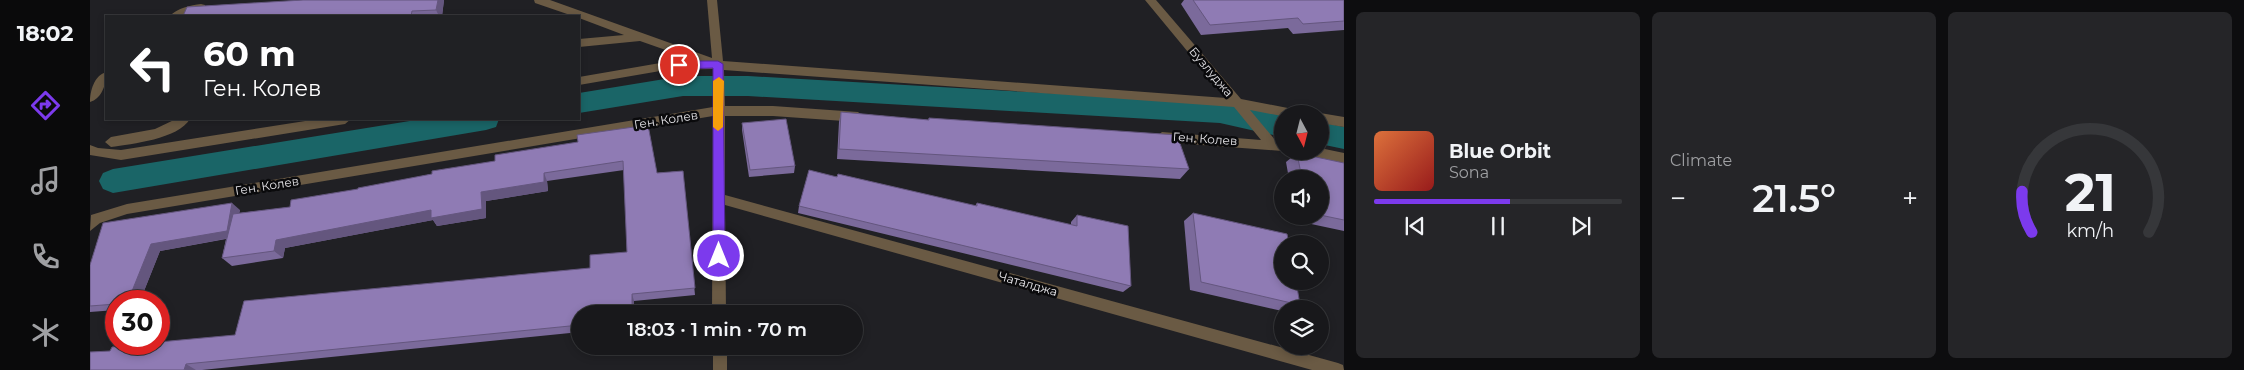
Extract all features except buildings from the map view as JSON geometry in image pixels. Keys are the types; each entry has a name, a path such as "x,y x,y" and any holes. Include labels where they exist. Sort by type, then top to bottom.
{"street":[{"path":"539,0 718,64"},
{"path":"712,0 719,78 720,305"},
{"name":"Бузлуджа","path":"1150,0 1263,134 1274,143"},
{"path":"178,15 208,7"},
{"path":"580,43 642,37"},
{"path":"580,81 666,66 718,64 1274,111"},
{"path":"90,98 105,77"},
{"name":"Ген. Колев","path":"90,225 96,219 127,208 718,111 873,118"},
{"path":"112,142 138,139 164,132 182,120"},
{"path":"90,150 98,153 121,155 339,120"},
{"path":"1329,120 1344,122"},
{"name":"Ген. Колев","path":"1152,136 1274,145"},
{"path":"1329,155 1344,158"},
{"name":"Чаталджа","path":"718,198 1338,370"},
{"path":"720,355 720,370"}],"waterway":[{"path":"580,103 683,86 748,86 1220,113 1274,124"},
{"path":"113,181 480,120"},
{"path":"1329,135 1344,138"}],"slow traffic":[{"path":"718,127 719,81"}],"route":[{"path":"679,65 718,64 719,256"}]}
